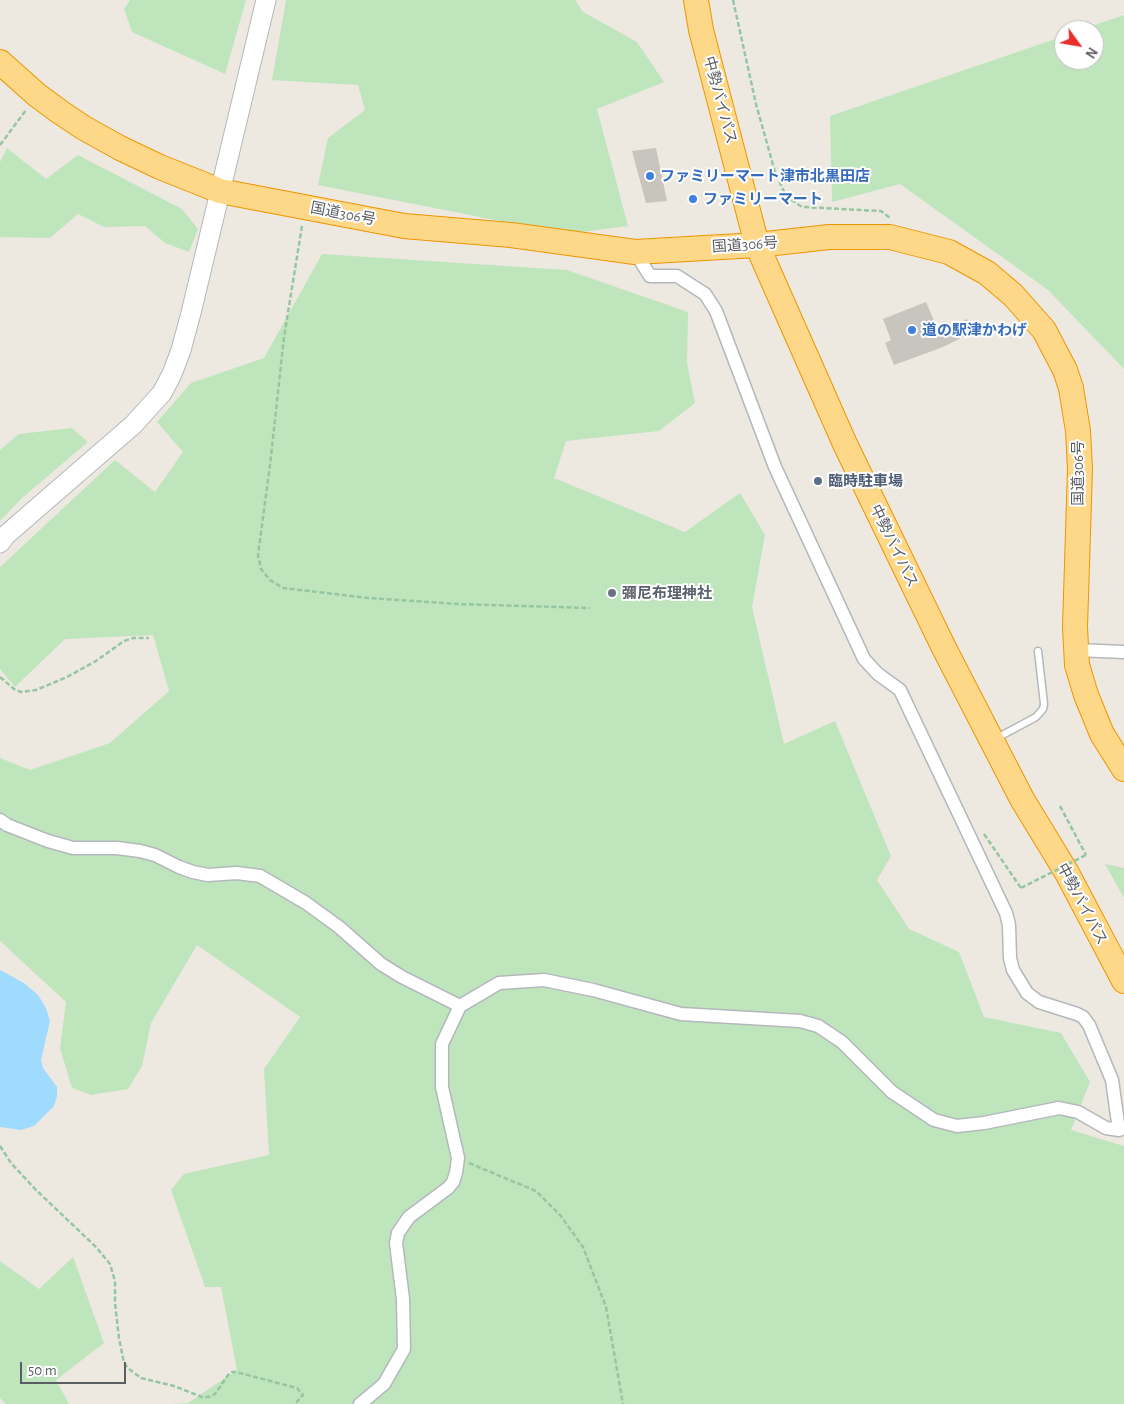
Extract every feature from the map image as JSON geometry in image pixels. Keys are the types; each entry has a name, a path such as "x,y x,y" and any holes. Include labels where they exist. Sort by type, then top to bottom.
{"highway":[{"name":"中勢バイパス","path":"696,0 701,30 757,245 845,444 944,648 1022,799 1067,873 1124,981"},
{"name":"国道306号","path":"0,62 37,95 76,123 120,148 160,167 220,191 404,226 511,235 635,252 757,245 829,237 890,238 949,252 988,273 1034,317 1044,330 1065,370 1075,408 1080,469 1075,627 1077,665 1102,734 1124,769"}],"street":[{"path":"0,543 28,515 133,425 162,393 172,374 181,350 266,0"},
{"path":"360,1404 384,1384 404,1349 403,1299 396,1243 398,1233 409,1217 448,1188 453,1182 456,1173 458,1158 442,1087 442,1044 460,1006 499,983 544,980 593,990 681,1014 800,1021 818,1026 842,1042 892,1092 934,1120 957,1126 984,1123 1059,1108 1078,1112 1106,1128 1122,1129 1112,1080 1089,1025 1083,1017 1077,1014 1039,1002 1027,993 1014,970 1010,958 1009,926 1006,913 900,690 878,674 864,659 775,467 716,310 705,294 677,276 650,276 635,252"},
{"path":"1076,650 1124,652"},
{"path":"0,820 7,825 48,841 73,848 117,848 140,851 155,855 193,872 208,875 237,873 260,876 306,903 338,927 381,964 402,977 460,1006"}],"lane":[{"path":"991,740 1036,717 1043,709 1038,651"}],"path":[{"path":"733,0 756,104 775,172 786,196 802,207 881,211 889,218 891,225 890,238"},
{"path":"0,145 37,95"},
{"path":"306,207 284,337 258,556 261,569 270,580 283,588 369,598 590,608"},
{"path":"0,677 14,689 21,692 36,690 74,674 96,662 124,641 133,638 149,638"},
{"path":"982,830 1020,888 1086,855 1060,806"},
{"path":"0,1146 11,1163 35,1189 96,1247 110,1264 115,1281 115,1303 119,1338 124,1362 128,1369 141,1378 174,1386 202,1397 209,1397 215,1394 228,1375 236,1372 297,1388 303,1395 295,1404"},
{"path":"458,1158 536,1191 560,1215 583,1247 606,1307 623,1404"}],"green space":[{"path":"130,0 246,0 225,74 132,32 124,9"},
{"path":"286,0 575,0 583,12 637,42 664,82 597,109 628,226 582,232 495,220 318,185 328,138 365,110 358,85 272,80"},
{"path":"1124,15 1124,369 1048,290 900,184 832,202 830,116 1054,39 1054,70 1104,70 1104,22"},
{"path":"7,148 46,179 78,155 182,209 198,229 189,252 165,243 145,226 104,227 78,214 50,238 1,237 0,239 0,162"},
{"path":"322,254 567,270 688,312 687,363 695,403 659,431 566,441 554,478 685,532 740,493 765,535 752,607 784,744 835,721 891,856 877,880 909,929 959,952 984,1017 1061,1033 1090,1082 1071,1130 1124,1146 1124,1404 173,1404 188,1403 237,1370 221,1287 205,1287 171,1190 184,1174 269,1155 264,1069 300,1017 197,945 151,1023 142,1066 128,1089 91,1095 72,1088 60,1048 66,1002 0,941 0,758 30,770 110,743 169,691 153,635 65,639 15,687 0,669 0,567 115,460 155,492 183,452 157,422 191,383 264,358"},
{"path":"72,428 88,442 22,498 0,521 0,450 19,434"},
{"path":"1105,864 1124,868 1124,898"},
{"path":"73,1257 104,1343 56,1380 69,1404 6,1404 0,1398 0,1261 39,1289"}],"water":[{"path":"0,970 24,983 38,995 46,1008 50,1021 41,1060 43,1068 57,1087 57,1096 54,1106 34,1126 21,1130 0,1127"}],"building":[{"name":"ファミリーマート津市北黒田店","path":"656,148 667,201 646,203 632,151"},
{"name":"道の駅津かわげ","path":"926,302 938,330 956,321 959,323 967,319 973,332 943,347 894,365 885,343 891,340 883,319"}],"place":[{"name":"ファミリーマート津市北黒田店","path":"650,176"},
{"name":"ファミリーマート","path":"693,199"},
{"name":"道の駅津かわげ","path":"912,330"},
{"name":"臨時駐車場","path":"818,481"},
{"name":"彌尼布理神社","path":"612,593"}]}
